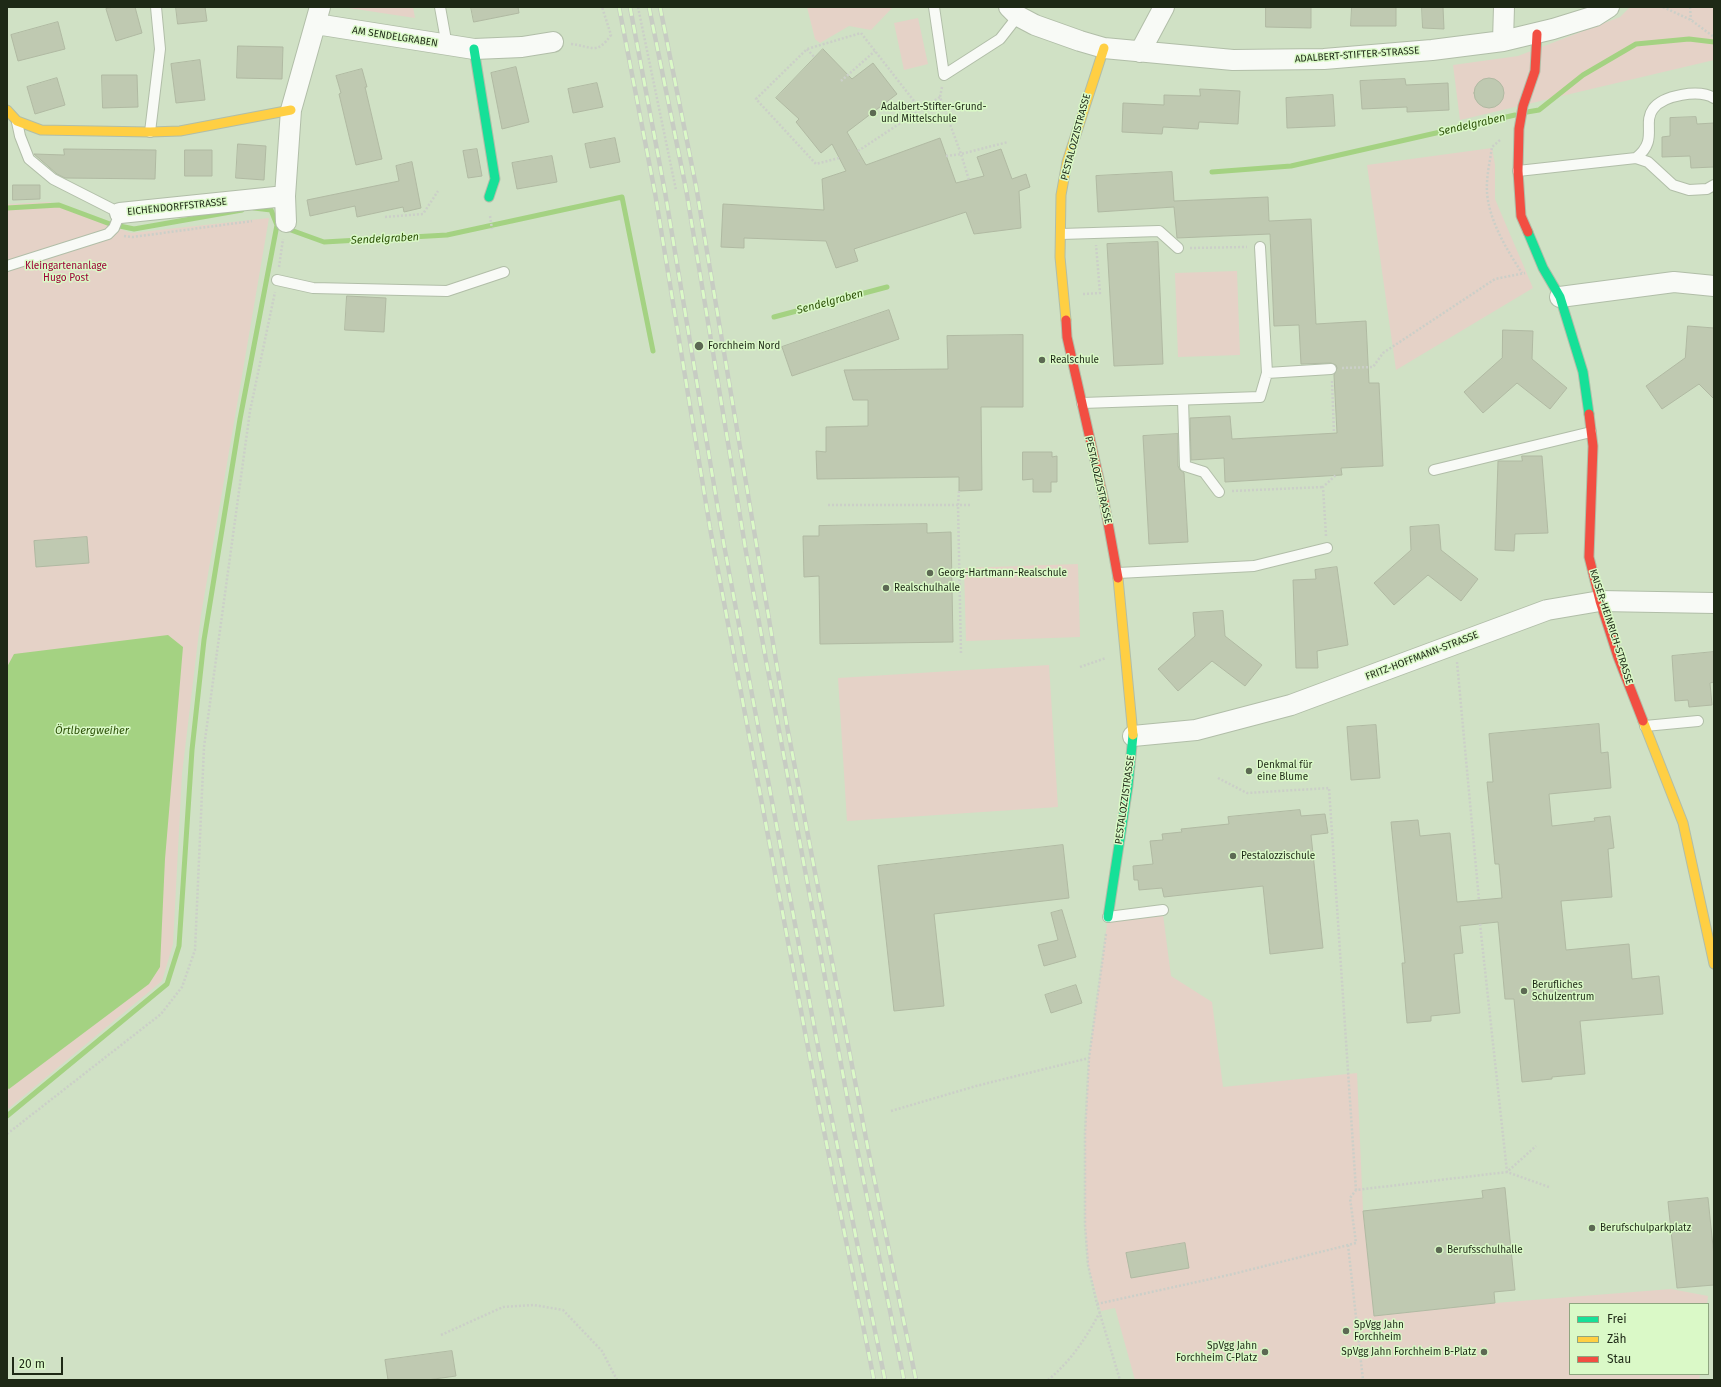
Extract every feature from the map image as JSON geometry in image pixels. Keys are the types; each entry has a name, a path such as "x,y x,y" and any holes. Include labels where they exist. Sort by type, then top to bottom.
{"street":[{"path":"1140,52 1164,7"},
{"path":"1503,41 1504,7"},
{"path":"1537,34 1595,16 1609,7"},
{"name":"ADALBERT-STIFTER-STRASSE","path":"1017,10 1035,25 1104,48 1233,60 1324,59 1432,50 1503,41 1537,34"},
{"name":"AM SENDELGRABEN","path":"318,16 447,46 474,49 522,47 553,42"},
{"path":"285,228 285,196 291,110 318,16"},
{"name":"KAISER-HEINRICH-STRASSE","path":"1537,34 1535,71 1523,106 1519,129 1518,171 1521,216 1543,268 1560,297 1582,372 1593,446 1593,480 1589,557 1600,601 1618,657 1683,823 1714,964"},
{"name":"PESTALOZZISTRASSE","path":"1104,48 1067,162 1061,195 1061,234 1062,296 1067,337 1118,574 1133,736 1128,786 1108,917"},
{"path":"474,49 495,179 489,197"},
{"name":"EICHENDORFFSTRASSE","path":"7,110 17,121 41,130 150,132 180,131 291,110"},
{"name":"EICHENDORFFSTRASSE","path":"115,224 285,196"},
{"path":"1560,297 1674,282 1714,286"},
{"name":"FRITZ-HOFFMANN-STRASSE","path":"1133,736 1196,730 1291,705 1547,610 1600,601 1714,603"}],"lane":[{"path":"150,132 160,48 156,7"},
{"path":"440,7 447,46"},
{"path":"934,7 944,75 1000,39 1017,10"},
{"path":"1636,158 1644,151 1648,142 1652,110 1662,102 1672,97 1686,94 1710,95 1714,98"},
{"name":"EICHENDORFFSTRASSE","path":"17,121 20,136 29,159 53,179 115,224"},
{"path":"1518,171 1636,158 1648,162 1673,185 1689,190 1707,189 1714,185"},
{"path":"7,266 115,224"},
{"path":"1061,234 1159,231 1178,248"},
{"path":"1082,403 1260,397 1267,373 1260,247"},
{"path":"277,280 313,288 447,291 504,272"},
{"path":"1267,373 1331,369"},
{"path":"1183,400 1185,466 1204,472 1219,492"},
{"path":"1434,470 1591,432"},
{"path":"1118,574 1254,566 1327,548"},
{"path":"1645,726 1698,721"},
{"path":"1108,917 1163,910"}],"path":[{"path":"553,42 578,44 592,48 598,48 604,45 611,35 602,7"},
{"path":"638,7 676,190"},
{"path":"1663,7 1691,20 1714,37"},
{"path":"1690,7 1691,20"},
{"path":"839,158 816,164 756,99 807,49 861,33 921,110"},
{"path":"807,49 814,58"},
{"path":"840,81 875,51"},
{"path":"858,151 940,97 969,180"},
{"path":"946,156 961,154 1008,142"},
{"path":"385,217 423,214 438,191"},
{"path":"115,224 133,237 252,221"},
{"path":"491,221 492,230"},
{"path":"7,1134 56,1094 161,1014 182,987 195,950 204,746 250,411 272,310 285,228"},
{"path":"1062,296 1100,294 1095,233"},
{"path":"1195,248 1238,247"},
{"path":"1334,433 1331,369 1373,367 1383,353 1495,279 1543,268"},
{"path":"1219,492 1323,487 1336,475"},
{"path":"1323,487 1327,548"},
{"path":"959,491 961,654"},
{"path":"828,505 971,505"},
{"path":"1456,643 1479,900"},
{"path":"1080,667 1126,652"},
{"path":"1097,1304 1233,1274 1356,1243 1350,1198 1356,1190 1329,788 1247,793 1218,778"},
{"path":"1108,917 1089,1058 1085,1133 1085,1225 1088,1265 1097,1304 1101,1312 1120,1380"},
{"path":"1480,924 1506,1172"},
{"path":"891,1111 976,1086 1089,1058"},
{"path":"1506,1172 1536,1146"},
{"path":"1356,1190 1506,1172 1549,1187"},
{"path":"1348,1245 1363,1380"},
{"path":"441,1336 503,1307 534,1304 564,1310 602,1351 618,1380"},
{"path":"1048,1380 1063,1368 1083,1342 1101,1312"}],"green space":[{"path":"342,7 413,7 415,18"},
{"path":"807,7 893,7 871,30 849,26 820,43 815,39"},
{"path":"1630,7 1714,7 1714,60 1460,120 1453,65 1518,56 1620,17"},
{"path":"918,18 928,64 904,70 894,23"},
{"path":"1492,148 1495,165 1495,199 1533,288 1396,370 1367,165"},
{"name":"Kleingartenanlage Hugo Post","path":"49,202 131,233 269,218 201,615 182,774 173,944 162,981 7,1110 7,204"},
{"path":"1237,271 1240,355 1178,357 1175,273"},
{"path":"1078,564 1080,637 966,641 964,568"},
{"path":"1049,665 1058,807 847,821 838,678"},
{"path":"1162,907 1171,976 1212,1002 1223,1087 1357,1073 1363,1211 1374,1316 1495,1303 1671,1289 1708,1296 1707,1303 1569,1303 1569,1375 1700,1375 1699,1380 1135,1380 1115,1308 1101,1311 1088,1265 1085,1225 1085,1133 1089,1058 1108,917"}],"water":[{"name":"Örtlbergweiher","path":"168,635 183,647 165,859 160,967 149,984 9,1089 7,1088 7,667 14,654"}],"building":[{"path":"114,7 135,7 142,33 116,41 106,9"},
{"path":"176,7 205,7 207,21 178,24"},
{"path":"471,7 518,7 519,13 474,22"},
{"path":"1266,7 1311,7 1311,28 1266,27"},
{"path":"1352,7 1396,7 1396,26 1351,26"},
{"path":"1422,7 1443,7 1444,29 1423,28"},
{"path":"58,22 65,49 18,61 11,35"},
{"path":"238,46 283,47 282,79 237,78"},
{"path":"823,49 852,79 873,63 897,94 847,132 866,165 940,138 956,183 984,176 977,157 1001,149 1012,179 1026,174 1030,187 1019,191 1021,228 974,234 966,212 854,249 858,261 836,268 826,241 744,238 744,248 721,247 723,204 824,210 822,179 846,171 832,144 821,153 796,122 799,119 776,98"},
{"path":"200,60 205,100 176,103 171,64"},
{"path":"516,67 529,122 502,129 491,73"},
{"path":"362,69 382,159 356,165 336,76"},
{"path":"102,75 137,75 138,107 103,108"},
{"path":"57,78 65,105 35,114 27,87"},
{"path":"1489,78 1500,82 1504,93 1500,104 1489,108 1478,104 1474,93 1478,82"},
{"path":"1405,79 1406,85 1448,83 1449,110 1407,112 1407,107 1362,109 1360,81"},
{"path":"597,83 603,107 573,113 568,89"},
{"path":"1200,89 1240,91 1238,124 1199,122 1198,129 1163,127 1162,134 1122,132 1123,103 1164,105 1164,95 1200,96"},
{"path":"1333,95 1335,126 1287,128 1286,98"},
{"path":"1696,117 1697,124 1714,123 1714,167 1691,168 1690,156 1662,157 1662,137 1670,136 1670,118"},
{"path":"615,138 620,162 590,168 585,144"},
{"path":"238,144 266,146 264,180 236,178"},
{"path":"64,149 156,150 155,179 65,178 57,174 34,154 64,155"},
{"path":"477,149 482,176 468,178 463,151"},
{"path":"185,150 212,150 212,176 185,176"},
{"path":"552,156 557,182 517,189 512,163"},
{"path":"412,162 421,208 404,212 403,207 357,217 355,206 310,216 307,200 399,181 396,166"},
{"path":"1172,172 1174,201 1268,197 1269,221 1311,219 1316,324 1366,321 1369,383 1379,383 1383,466 1341,468 1342,475 1225,482 1224,458 1191,460 1190,418 1230,416 1232,439 1337,433 1334,375 1337,368 1336,365 1331,363 1301,364 1299,325 1274,326 1270,234 1177,238 1174,207 1098,212 1096,176"},
{"path":"13,185 40,185 40,199 13,200"},
{"path":"1158,242 1163,364 1114,366 1107,244"},
{"path":"347,296 386,298 384,332 345,330"},
{"path":"889,310 899,339 792,376 782,347"},
{"path":"1688,326 1714,328 1714,399 1699,384 1662,409 1646,386 1685,358"},
{"path":"1503,330 1533,331 1532,359 1567,388 1550,409 1517,383 1483,413 1464,392 1502,358"},
{"path":"1023,335 1023,407 981,407 982,490 959,491 959,477 817,479 816,451 826,452 826,427 868,426 868,400 853,400 844,370 948,369 947,336"},
{"path":"1178,434 1178,466 1184,473 1188,542 1149,544 1143,436"},
{"path":"1023,452 1052,452 1052,457 1057,456 1057,482 1051,482 1051,492 1033,492 1033,479 1023,480"},
{"path":"1522,456 1542,456 1548,533 1515,534 1514,551 1495,550 1498,461 1522,461"},
{"name":"Realschulhalle","path":"927,524 927,533 951,532 953,642 820,644 819,576 804,577 803,536 819,536 819,526"},
{"path":"1439,525 1441,550 1478,579 1461,601 1428,575 1394,605 1374,583 1411,550 1410,527"},
{"path":"87,537 89,563 36,567 34,541"},
{"path":"1337,567 1348,645 1317,651 1318,668 1296,668 1293,580 1316,579 1315,570"},
{"path":"1223,611 1225,636 1262,665 1245,686 1212,661 1178,691 1158,669 1195,636 1193,613"},
{"path":"1714,652 1714,682 1710,683 1712,705 1689,707 1688,700 1675,701 1672,656"},
{"path":"1599,724 1601,753 1608,752 1611,788 1549,794 1552,826 1595,821 1594,818 1610,816 1614,848 1608,849 1612,897 1561,901 1566,950 1629,944 1632,979 1659,976 1663,1014 1580,1021 1585,1074 1522,1082 1514,999 1505,999 1498,922 1460,926 1463,953 1454,954 1460,1013 1431,1016 1431,1021 1407,1023 1402,963 1405,963 1391,822 1418,820 1420,836 1450,833 1457,902 1502,898 1499,864 1495,864 1487,782 1493,782 1489,734"},
{"path":"1376,725 1380,778 1351,780 1347,727"},
{"path":"1300,810 1301,816 1325,814 1328,833 1311,835 1323,948 1270,954 1263,886 1164,897 1162,888 1139,890 1138,880 1134,880 1133,866 1153,864 1150,841 1163,840 1162,834 1182,832 1181,829 1229,824 1228,817"},
{"path":"1063,845 1069,898 934,914 944,1006 894,1011 878,866"},
{"path":"1062,910 1076,957 1044,966 1038,945 1058,940 1051,913"},
{"path":"1076,985 1082,1003 1051,1013 1045,995"},
{"name":"Berufsschulhalle","path":"1505,1188 1515,1290 1494,1292 1495,1303 1374,1316 1363,1211 1483,1198 1482,1191"},
{"path":"1708,1198 1714,1256 1714,1285 1677,1288 1668,1202"},
{"path":"1185,1243 1189,1268 1131,1278 1126,1253"},
{"path":"452,1351 456,1376 427,1380 388,1380 385,1360"}],"waterway":[{"name":"Sendelgraben","path":"1527,112 1539,110 1583,75 1636,44 1689,39 1714,42"},
{"name":"Sendelgraben","path":"1212,172 1291,166 1515,115"},
{"name":"Sendelgraben","path":"254,208 271,210 277,225 324,242 447,235 622,197 653,351"},
{"name":"Sendelgraben","path":"7,208 59,205 110,224 134,229 242,210"},
{"path":"7,1116 167,984 179,946 192,750 204,640 240,419 277,225"},
{"name":"Sendelgraben","path":"774,317 887,287"}],"railway":[{"path":"619,7 655,193 710,528 819,1106 874,1380"},
{"path":"630,7 665,192 724,545 827,1095 885,1380"},
{"path":"649,7 686,189 746,552 851,1118 904,1380"},
{"path":"660,7 696,186 787,726 868,1149 916,1380"}],"traffic: fast":[{"path":"474,49 495,179 489,197"},
{"path":"1528,232 1543,268 1560,297 1583,372 1589,414"},
{"path":"1108,917 1128,786 1133,735"}],"traffic: slow":[{"path":"1066,320 1060,257 1061,195 1067,162 1104,48"},
{"path":"7,110 17,121 41,130 150,132 180,131 291,110"},
{"path":"1118,578 1133,735"},
{"path":"1643,721 1683,823 1714,964"}],"traffic: jam":[{"path":"1528,232 1521,216 1518,171 1519,129 1523,106 1535,71 1537,34"},
{"path":"1066,320 1067,337 1104,501 1118,578"},
{"path":"1589,414 1593,446 1589,557 1600,601 1618,657 1643,721"}],"place":[{"name":"Adalbert-Stifter-Grund- und Mittelschule","path":"873,113"},
{"name":"Forchheim Nord","path":"699,346"},
{"name":"Realschule","path":"1042,360"},
{"name":"Georg-Hartmann-Realschule","path":"930,573"},
{"name":"Realschulhalle","path":"886,588"},
{"name":"Denkmal für eine Blume","path":"1249,771"},
{"name":"Pestalozzischule","path":"1233,856"},
{"name":"Berufliches Schulzentrum","path":"1524,991"},
{"name":"Berufschulparkplatz","path":"1592,1228"},
{"name":"Berufsschulhalle","path":"1439,1250"},
{"name":"SpVgg Jahn Forchheim","path":"1346,1331"},
{"name":"SpVgg Jahn Forchheim C-Platz","path":"1265,1352"},
{"name":"SpVgg Jahn Forchheim B-Platz","path":"1484,1352"}]}
